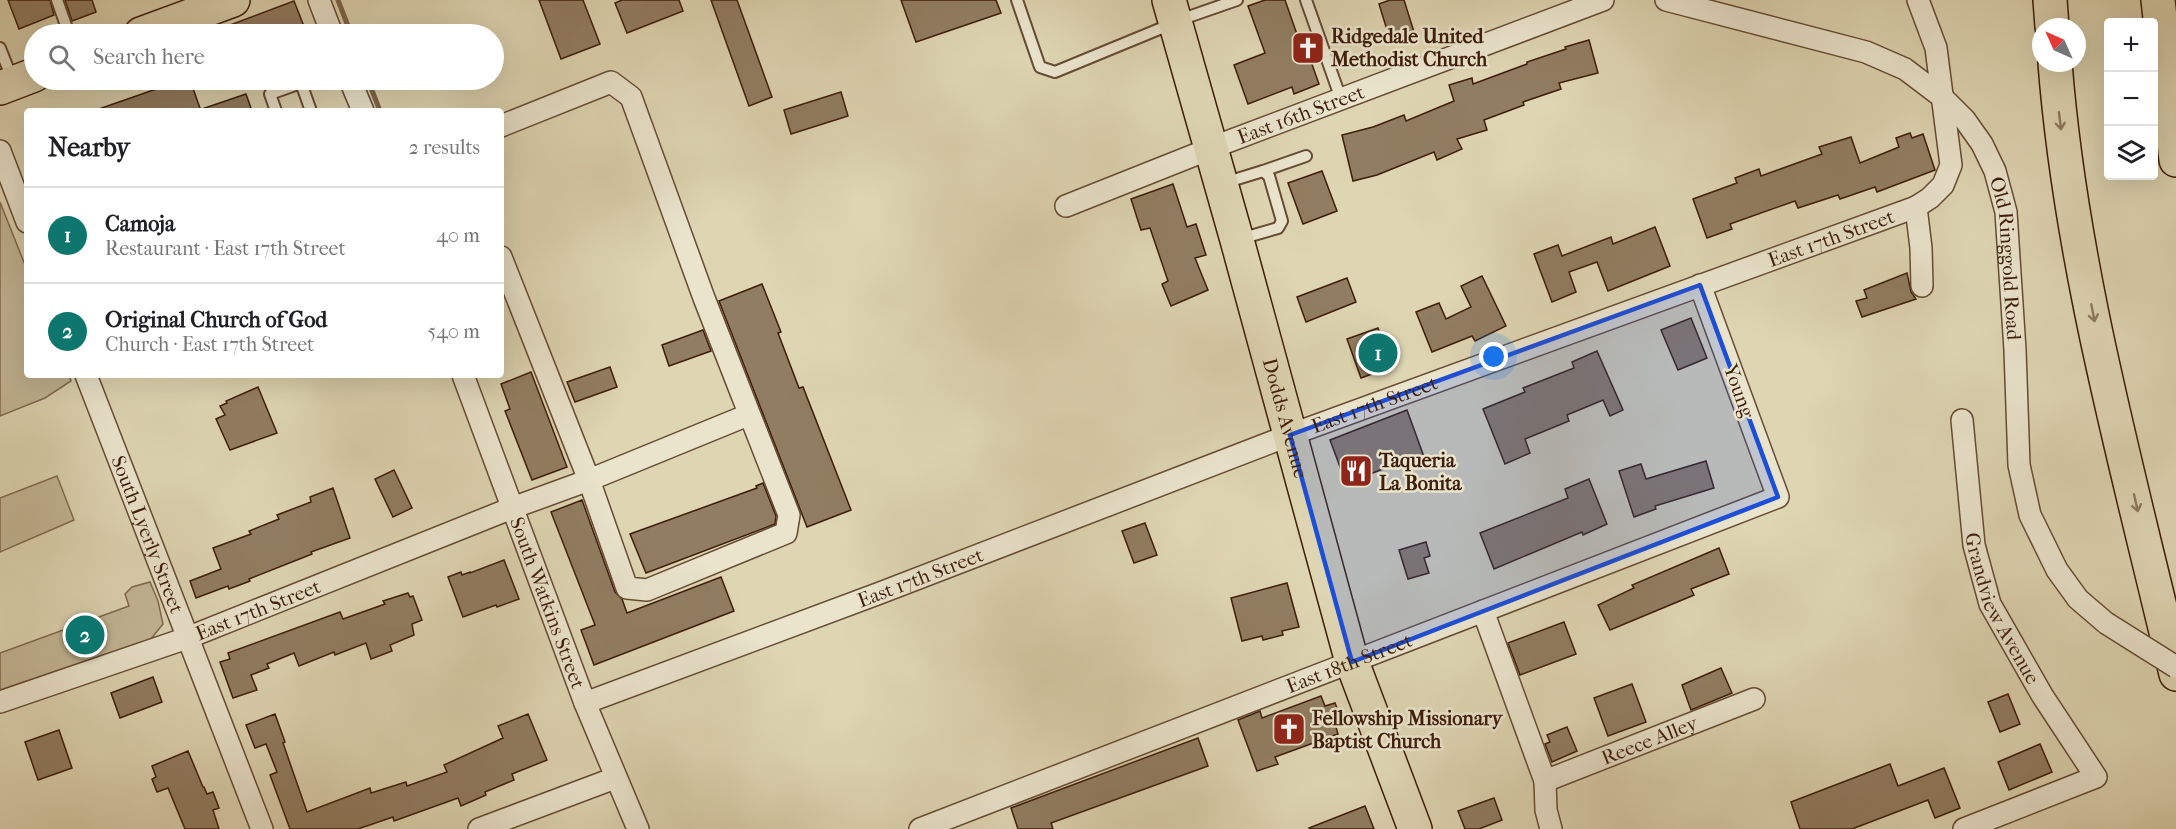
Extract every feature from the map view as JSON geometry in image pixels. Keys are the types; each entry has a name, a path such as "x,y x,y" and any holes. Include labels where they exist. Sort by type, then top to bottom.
{"main road":[{"path":"2050,0 2051,18"},
{"path":"2158,0 2176,160"},
{"path":"164,24 213,3"},
{"name":"Dodds Avenue","path":"1173,11 1352,662 1415,829"},
{"path":"2056,72 2059,117 2073,217 2093,317 2176,674"}],"street":[{"path":"319,0 328,24"},
{"name":"East 16th Street","path":"1066,206 1212,148 1603,0"},
{"name":"Old Ringgold Road","path":"1666,0 1866,52 1905,69 1942,97 1965,120 1982,144 1995,171 2006,212 2015,350 2019,465 2030,516 2057,570 2078,599 2106,623 2176,668"},
{"name":"East 17th Street","path":"585,703 880,593 1290,435 1916,207 1930,198 1943,185 1951,165 1936,48 1918,0"},
{"path":"504,125 611,82 631,97 748,415 789,515 786,533 647,590 627,588 589,480 504,265"},
{"path":"354,90 362,108"},
{"path":"0,151 24,214"},
{"path":"1916,207 1921,248 1922,285"},
{"name":"Young","path":"1700,285 1778,497"},
{"name":"South Lyerly Street","path":"87,378 262,829"},
{"name":"South Watkins Street","path":"464,378 585,703 638,829"},
{"name":"East 17th Street","path":"0,702 187,638 748,415"},
{"name":"Grandview Avenue","path":"1962,420 1974,545 1990,604 2042,695 2097,777 1964,829"},
{"name":"East 18th Street","path":"920,829 1778,497"},
{"path":"1484,611 1545,781 1545,810 1551,829"},
{"name":"Reece Alley","path":"1545,781 1754,699"},
{"path":"480,829 615,778"}],"lane":[{"path":"57,0 65,24"},
{"path":"1017,0 1040,67 1055,72 1173,11 1237,0"},
{"path":"1306,0 1341,99"},
{"path":"0,48 16,82"},
{"path":"275,108 270,94 281,90"},
{"path":"304,90 310,108"},
{"path":"1221,184 1306,156"},
{"path":"1237,240 1278,228 1282,221 1269,176 1263,171"}],"highlighted area":[{"path":"1700,285 1778,497 1352,662 1290,435"}],"shaded area":[{"path":"0,202 24,262 24,378 70,378 71,381 45,398 0,416"},
{"path":"57,476 74,520 0,552 0,498"},
{"path":"150,582 158,601 163,624 150,640 0,696 0,653 129,606 125,594 132,587"}],"building":[{"path":"8,0 50,0 54,15 32,24 24,24 24,27 19,29"},
{"path":"65,0 92,0 96,12 72,21"},
{"path":"539,0 583,0 600,44 561,59"},
{"path":"622,0 679,0 683,11 627,33 615,3"},
{"path":"711,0 737,0 772,97 749,106"},
{"path":"901,0 996,0 1001,13 916,42"},
{"path":"1265,0 1285,0 1299,40 1303,39 1319,84 1294,94 1292,87 1248,104 1234,65 1265,53 1248,6"},
{"path":"1390,0 1404,0 1415,35 1391,43 1379,4"},
{"path":"294,1 303,24 233,24"},
{"path":"1589,40 1598,73 1559,83 1561,89 1523,102 1524,105 1484,120 1487,130 1457,139 1462,149 1437,160 1434,152 1377,175 1353,181 1342,135 1373,127 1404,115 1406,121 1454,101 1449,85 1472,78 1473,84 1566,49 1565,47"},
{"path":"153,90 194,90 200,108 102,108"},
{"path":"841,92 848,116 791,134 784,110"},
{"path":"246,94 251,108 205,108"},
{"path":"1910,133 1912,138 1923,134 1935,170 1877,192 1875,187 1840,199 1838,195 1798,208 1795,201 1730,224 1732,229 1707,238 1693,199 1737,183 1735,178 1759,169 1761,176 1822,154 1819,147 1851,137 1860,163 1899,147 1896,138"},
{"path":"1322,171 1337,211 1303,224 1288,183"},
{"path":"1173,184 1187,227 1196,224 1206,255 1195,258 1208,290 1171,306 1162,284 1168,281 1150,228 1141,230 1131,199"},
{"path":"1655,227 1670,266 1608,291 1597,262 1569,272 1576,292 1552,302 1534,254 1558,245 1562,256 1611,237 1613,244"},
{"path":"1907,273 1911,292 1916,299 1862,317 1856,301 1867,298 1864,290"},
{"path":"1482,276 1506,326 1475,341 1472,336 1432,352 1416,312 1439,303 1446,319 1471,307 1461,286"},
{"path":"1347,278 1356,302 1306,322 1297,297"},
{"path":"762,284 781,332 778,333 799,388 803,387 851,510 807,527 719,301"},
{"path":"1691,318 1707,358 1678,370 1661,330"},
{"path":"1378,328 1391,367 1361,378 1347,339"},
{"path":"703,330 711,351 669,366 662,345"},
{"path":"1597,351 1623,410 1610,416 1603,400 1567,415 1569,421 1525,439 1530,453 1505,464 1483,409 1525,392 1523,388 1574,368 1572,362"},
{"path":"610,367 617,387 575,402 567,382"},
{"path":"531,372 567,467 532,480 505,411 510,409 501,384"},
{"path":"258,387 277,433 230,450 216,419 225,415 220,406"},
{"path":"1407,410 1423,454 1346,483 1330,440"},
{"path":"1706,461 1714,488 1655,506 1656,509 1634,517 1619,471 1641,464 1646,479"},
{"path":"394,470 412,508 393,517 375,479"},
{"path":"1589,479 1607,524 1583,535 1582,532 1494,569 1480,533 1568,498 1565,489"},
{"path":"763,483 776,516 775,524 646,573 630,534 757,488 756,486"},
{"path":"333,488 350,538 311,552 312,554 249,579 250,581 229,589 228,586 196,598 190,581 221,569 213,548 251,534 249,531 279,519 277,515 311,502 310,497"},
{"path":"582,500 615,592 622,599 627,613 721,577 734,611 594,665 581,630 595,625 551,512"},
{"path":"1145,523 1157,555 1134,563 1122,531"},
{"path":"1426,542 1430,556 1424,558 1429,573 1408,579 1399,550"},
{"path":"1719,548 1729,574 1691,589 1694,595 1610,630 1598,605 1634,588 1632,585"},
{"path":"504,560 519,599 463,617 448,577 461,572 462,575 470,573"},
{"path":"1287,583 1299,627 1282,631 1283,635 1263,640 1262,636 1242,641 1231,598"},
{"path":"408,593 410,597 413,596 422,620 412,624 414,635 390,645 392,651 371,659 366,643 335,655 334,652 299,666 294,653 267,664 269,668 251,675 257,690 233,698 220,662 230,659 228,653 340,612 343,619 385,604 383,601"},
{"path":"1564,622 1576,654 1520,675 1508,643"},
{"path":"1721,668 1732,693 1691,710 1682,685"},
{"path":"153,677 162,702 120,718 111,693"},
{"path":"1632,684 1646,722 1608,736 1594,698"},
{"path":"2008,694 2020,724 2000,732 1988,702"},
{"name":"Fellowship Missionary Baptist Church","path":"1321,696 1325,706 1335,703 1342,721 1335,724 1338,734 1275,757 1278,764 1257,771 1238,720 1260,711 1262,718"},
{"path":"275,714 307,812 370,788 371,793 406,782 407,786 447,772 444,765 503,738 498,726 528,714 547,760 512,774 514,780 485,792 486,795 461,806 458,798 394,821 393,817 358,829 290,829 270,775 277,772 266,744 255,748 246,725"},
{"path":"1567,727 1577,751 1552,762 1545,744 1550,742 1547,735"},
{"path":"59,730 72,768 38,780 25,742"},
{"path":"1198,738 1208,766 1051,823 1053,829 1018,829 1011,808"},
{"path":"2040,744 2052,772 2009,790 1998,762"},
{"path":"188,751 207,794 213,792 219,808 213,810 219,829 185,829 168,788 157,792 152,779 156,777 152,766"},
{"path":"1890,764 1898,786 1944,768 1960,808 1935,818 1928,800 1852,829 1800,829 1791,802"},
{"path":"1494,798 1502,820 1479,829 1465,829 1458,811"},
{"path":"1365,806 1374,829 1309,828"}],"waterway":[{"path":"338,0 347,24"},
{"path":"372,90 379,108"}],"place":[{"name":"Ridgedale United Methodist Church","path":"1308,48"},
{"name":"Camoja","path":"1378,353"},
{"name":"Taqueria La Bonita","path":"1356,471"},
{"name":"Original Church of God","path":"85,635"},
{"name":"Fellowship Missionary Baptist Church","path":"1289,729"}]}
